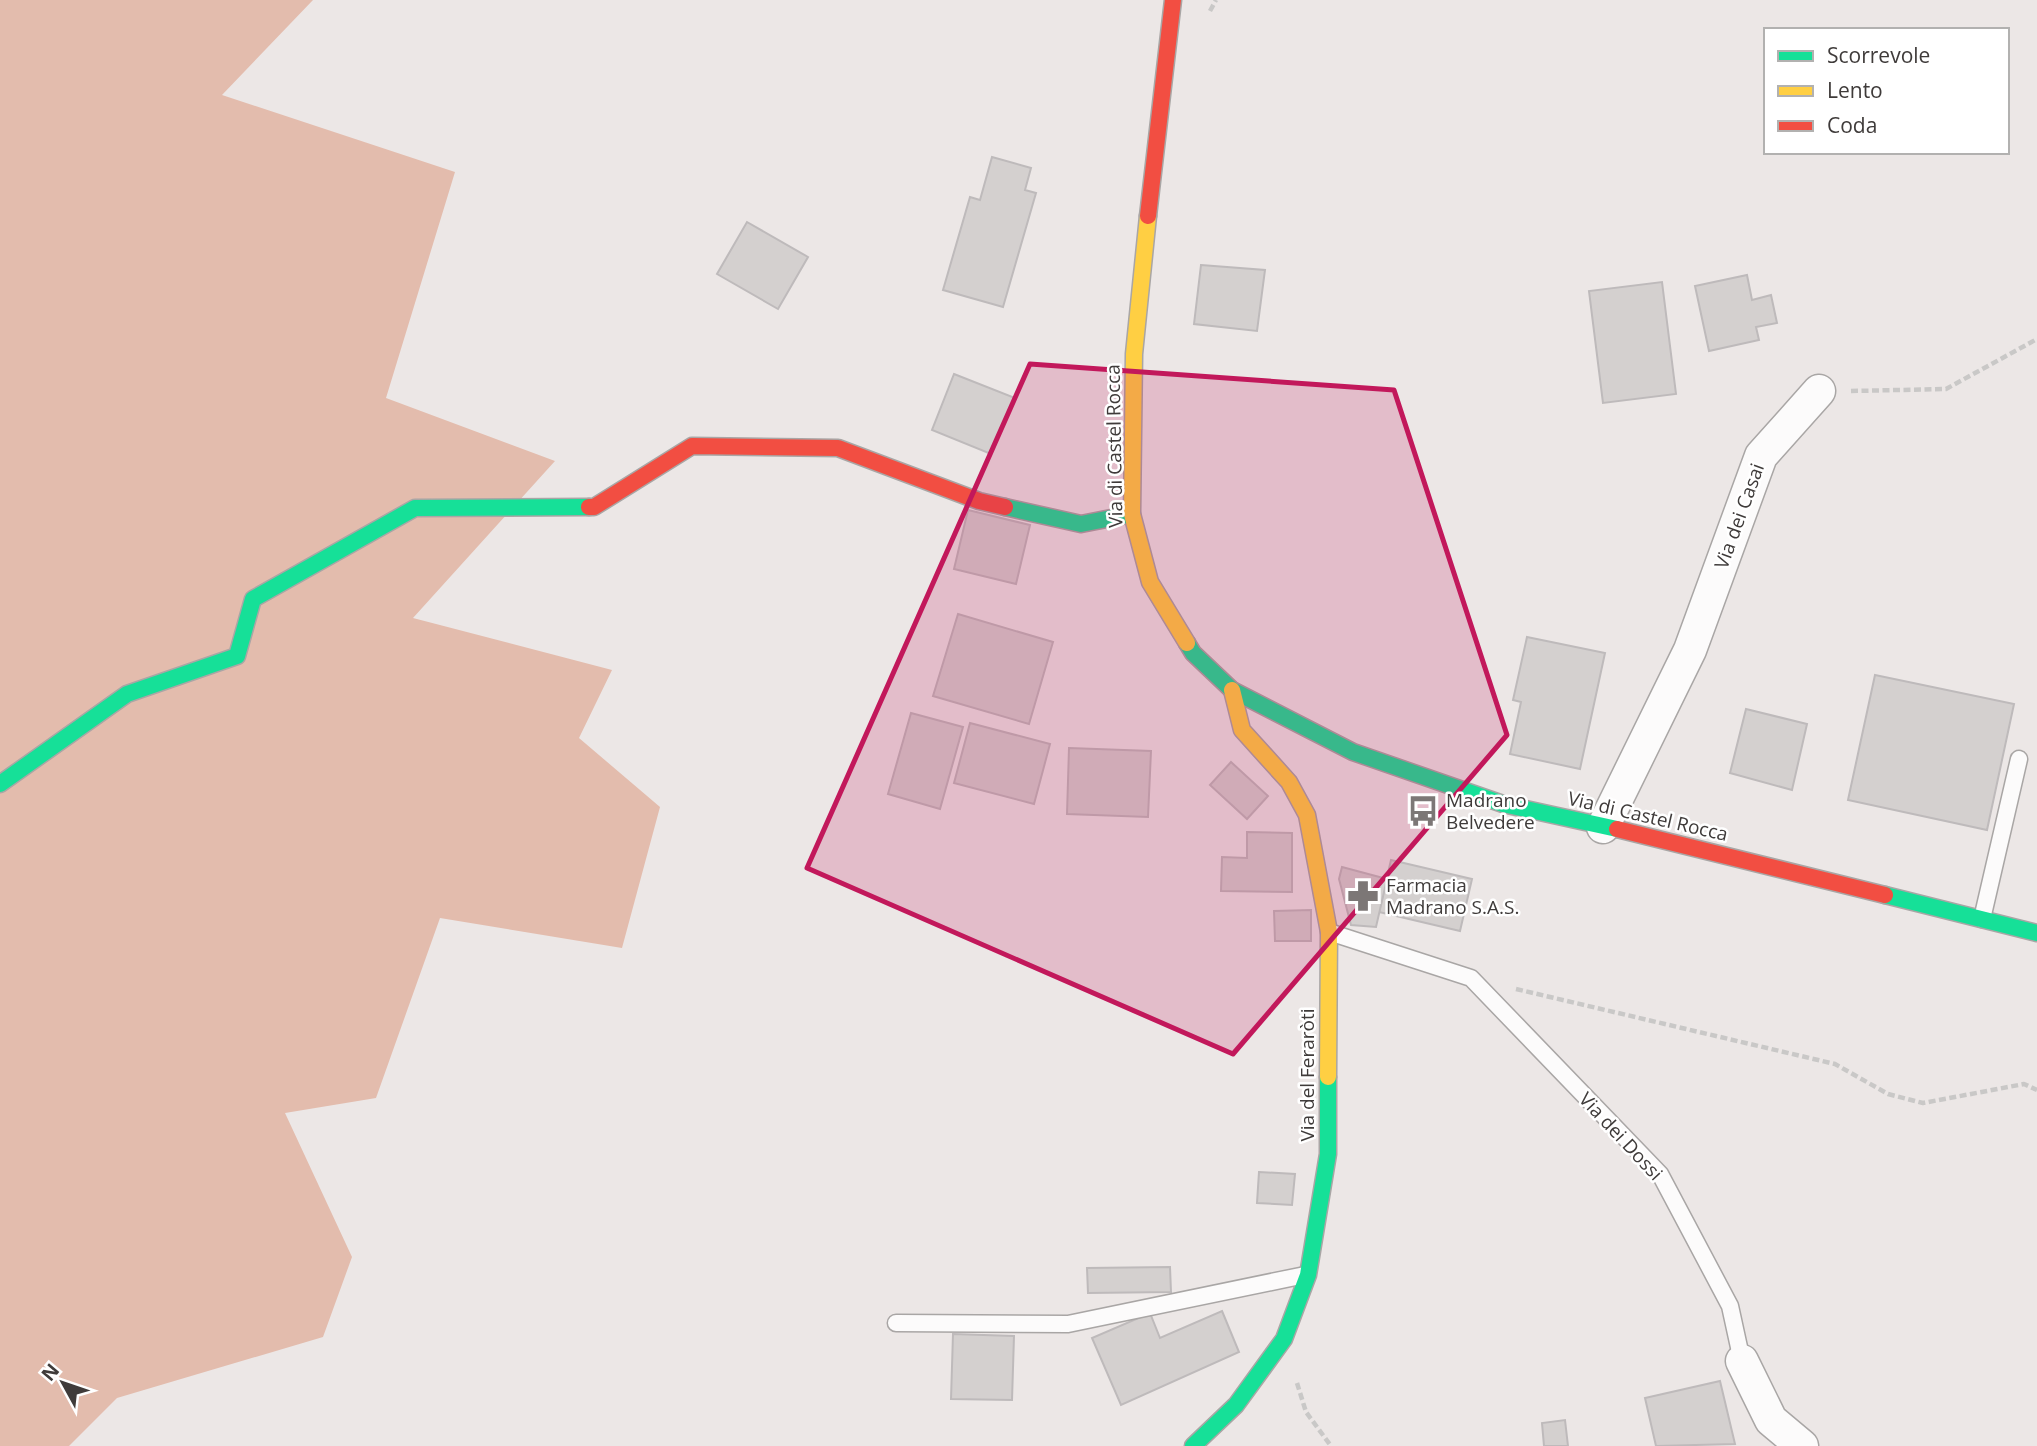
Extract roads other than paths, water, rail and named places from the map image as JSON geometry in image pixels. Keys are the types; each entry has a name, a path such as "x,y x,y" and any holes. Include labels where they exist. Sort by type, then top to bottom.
{"street":[{"name":"Via di Castel Rocca","path":"1173,0 1134,354 1132,514 1150,582 1193,653 1232,690 1353,752 1503,804 2037,933"},
{"name":"Via dei Casai","path":"1603,827 1690,650 1761,456 1819,391"},
{"path":"0,784 127,694 237,656 253,599 415,508 594,507 692,446 838,448 992,504 1081,524 1132,514"},
{"name":"Via del Feraròti","path":"1193,1446 1236,1405 1284,1339 1308,1275 1328,1154 1329,932 1307,815 1289,782 1242,730 1232,690"},
{"name":"Via dei Dossi","path":"1742,1361 1771,1420 1802,1446"}],"lane":[{"path":"1982,919 2019,758"},
{"name":"Via dei Dossi","path":"1329,932 1471,978 1660,1174 1730,1306 1742,1361"},
{"path":"896,1323 1069,1324 1308,1275"}],"place":[{"name":"Madrano Belvedere","path":"1423,811"},
{"name":"Farmacia Madrano S.A.S.","path":"1363,896"}]}
